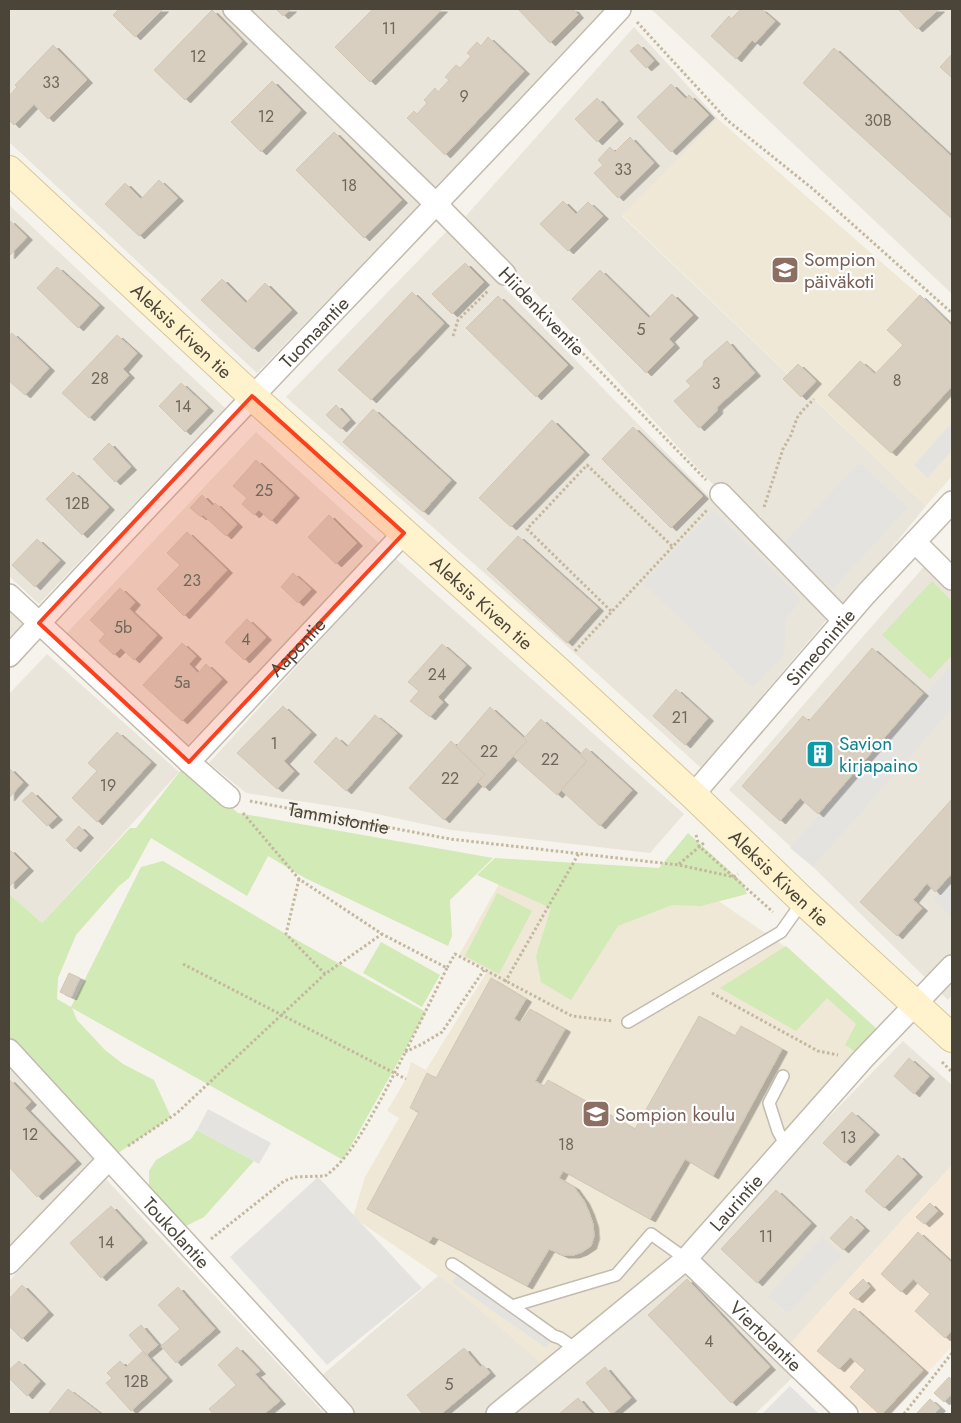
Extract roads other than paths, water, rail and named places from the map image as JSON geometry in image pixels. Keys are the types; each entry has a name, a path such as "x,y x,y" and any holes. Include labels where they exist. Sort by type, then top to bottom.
{"street":[{"name":"Hiidenkiventie","path":"234,9 436,204 505,274"},
{"name":"Tuomaantie","path":"9,656 252,396 436,204 627,14"},
{"name":"Aleksis Kiven tie","path":"9,170 252,396 693,795 795,912 915,1005 952,1038"},
{"path":"721,494 843,620"},
{"name":"Simeonintie","path":"693,795 843,620 952,502"},
{"name":"Aapontie","path":"189,762 404,533"},
{"path":"914,542 952,579"},
{"path":"9,595 229,797"},
{"name":"Laurintie","path":"497,1414 686,1259 863,1060 952,966"},
{"name":"Toukolantie","path":"9,1050 343,1414"},
{"path":"9,1263 108,1160"},
{"name":"Viertolantie","path":"686,1259 847,1414"}],"lane":[{"path":"628,1022 782,932 795,912"},
{"path":"783,1076 769,1103 778,1131 786,1146"},
{"path":"512,1306 616,1276 650,1234 686,1259"},
{"path":"452,1264 554,1336 576,1349"}],"place":[{"name":"Sompion päiväkoti","path":"785,270"},
{"name":"Savion kirjapaino","path":"820,754"},
{"name":"Sompion koulu","path":"596,1114"}]}
